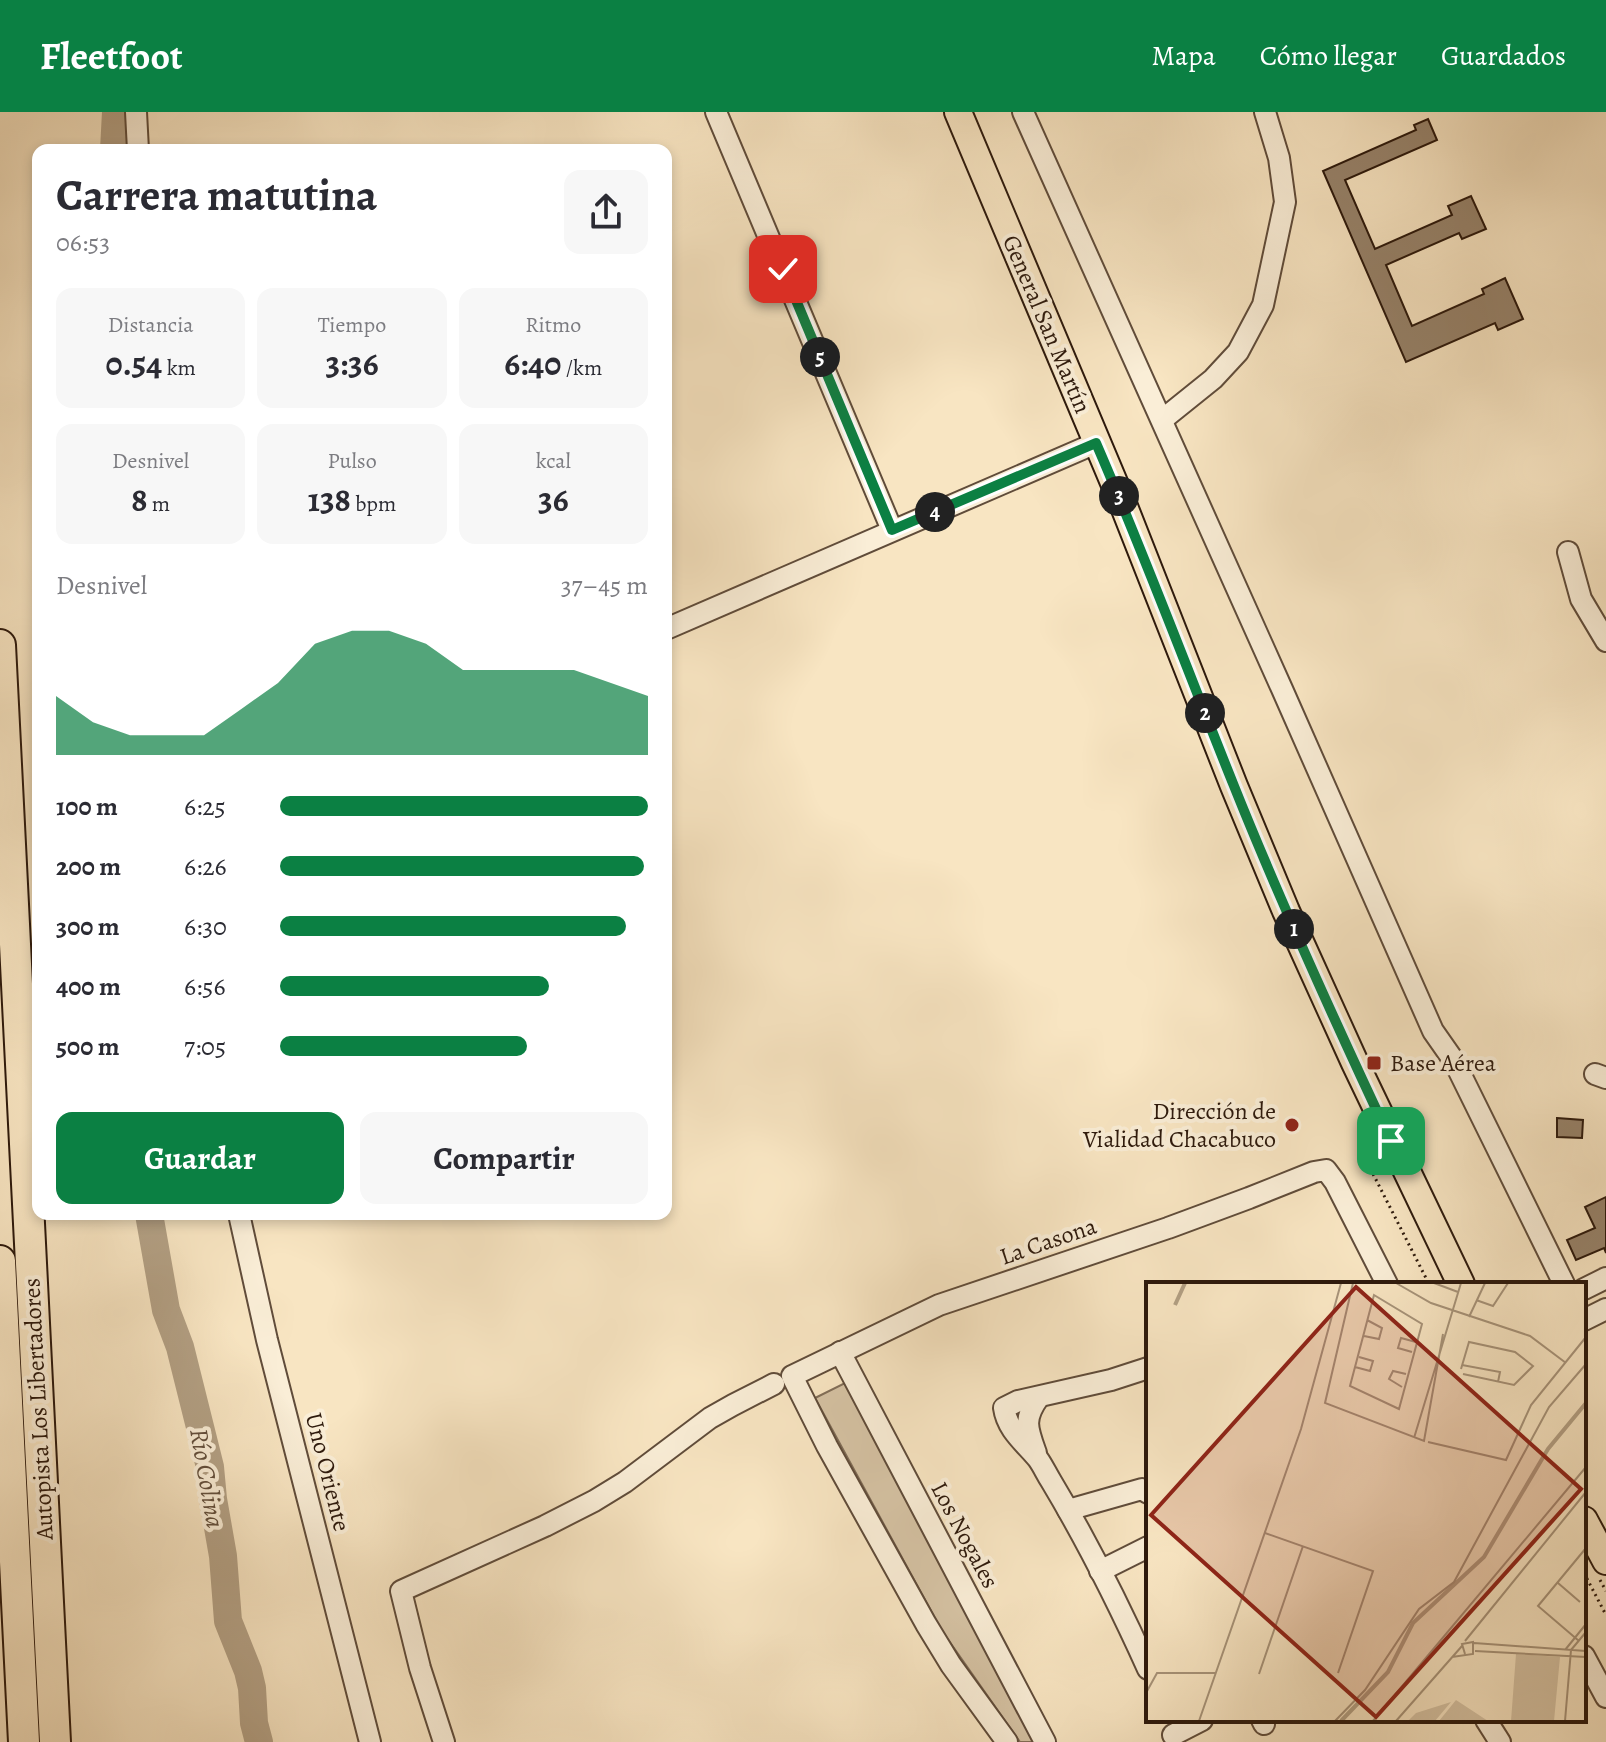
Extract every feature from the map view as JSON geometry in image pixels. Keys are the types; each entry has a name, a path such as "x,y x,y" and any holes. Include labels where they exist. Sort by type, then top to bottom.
{"highway":[{"name":"Autopista Los Libertadores","path":"0,645 55,1742"},
{"name":"Autopista Los Libertadores","path":"0,1261 24,1742"}],"main road":[{"name":"General San Martín","path":"958,112 1123,504 1265,861 1319,986 1460,1282"},
{"path":"1586,1524 1606,1561"}],"street":[{"path":"136,112 138,144"},
{"path":"716,112 892,530"},
{"path":"1023,112 1433,1031 1454,1061 1563,1282"},
{"path":"1162,420 1213,379 1238,352 1263,305 1285,202 1279,158 1265,112"},
{"path":"672,626 1096,443"},
{"path":"1568,552 1581,599 1606,641"},
{"name":"La Casona","path":"444,1742 420,1668 401,1591 594,1501 625,1482 710,1418 840,1352 939,1305 1168,1228 1326,1170 1386,1282"},
{"name":"Uno Oriente","path":"240,1220 267,1340 370,1742"},
{"path":"1586,1288 1606,1278"},
{"path":"1586,1319 1606,1309"},
{"name":"Los Nogales","path":"840,1352 1045,1742"},
{"path":"1146,1369 1039,1397 1029,1411 1028,1421 1039,1460 1100,1571 1146,1665"},
{"path":"783,1380 827,1446 926,1624 958,1675 1007,1742"},
{"path":"1068,1510 1142,1489 1146,1492"},
{"path":"1100,1571 1146,1548"},
{"path":"1586,1660 1606,1697"},
{"path":"1172,1732 1197,1722"},
{"path":"1485,1722 1489,1742"},
{"path":"1486,1722 1500,1742"}],"path":[{"path":"1391,1141 1367,1162 1428,1282"},
{"path":"1586,1577 1606,1615"}],"shaded area":[{"path":"845,1383 1034,1742 1020,1742 942,1631 815,1398"}],"building":[{"path":"1428,119 1437,140 1345,180 1375,249 1452,215 1448,206 1471,196 1486,229 1462,239 1459,233 1386,265 1412,326 1484,294 1482,289 1505,278 1523,319 1498,330 1495,323 1406,362 1323,171 1416,130 1414,125"},
{"path":"1557,1118 1583,1120 1582,1138 1557,1137"},
{"path":"1606,1197 1606,1253 1604,1248 1576,1260 1567,1240 1595,1228 1585,1207"}],"waterway":[{"name":"Río Colina","path":"114,144 116,112"},
{"name":"Río Colina","path":"150,1220 166,1310 180,1347 210,1467 223,1556 228,1621 248,1671 259,1742"}],"place":[{"name":"Base Aérea","path":"1374,1063"},
{"name":"Dirección de Vialidad Chacabuco","path":"1292,1125"}],"route":[{"path":"783,269 892,530 1096,443 1260,848 1319,986 1391,1141"}]}
